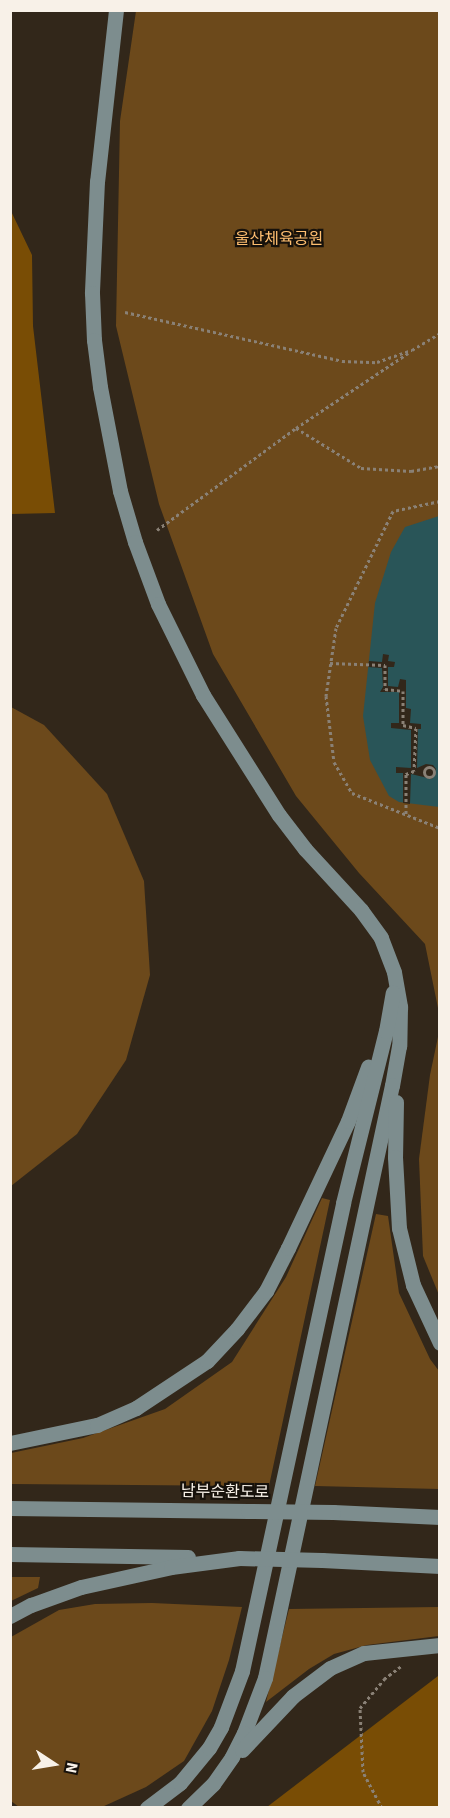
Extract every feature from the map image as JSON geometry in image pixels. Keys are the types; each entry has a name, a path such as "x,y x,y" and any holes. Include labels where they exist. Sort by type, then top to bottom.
{"main road":[{"path":"116,10 97,181 92,293 94,340 100,387 123,501 158,604 203,695 279,815 305,849 361,910 381,938 394,972 400,1007 395,1157 399,1228 413,1285 440,1343"},
{"path":"147,1808 180,1783 209,1748 225,1718 242,1671 343,1203 393,997 394,972"},
{"path":"10,1443 97,1425 136,1408 207,1361 237,1329 266,1291 319,1183 364,1079 393,997"},
{"path":"213,1784 232,1757 244,1733 265,1678 399,1046"},
{"name":"남부순환도로","path":"10,1508 440,1514"},
{"path":"10,1554 440,1564"},
{"path":"10,1616 31,1605 81,1587 171,1567 238,1558"},
{"path":"188,1808 213,1784 293,1696 330,1668 364,1653 440,1645"}],"path":[{"path":"125,312 342,362 377,362 412,351"},
{"path":"157,530 296,428 440,333"},
{"path":"296,428 361,468 411,471 440,466"},
{"path":"440,501 393,511 336,628 326,696 334,762 352,794 440,828"},
{"path":"330,663 386,666 385,689 402,689 403,725 416,728 414,771"},
{"path":"406,816 406,774 414,771 424,772"},
{"path":"381,1808 363,1772 360,1708 384,1678 402,1665"}],"green space":[{"name":"울산체육공원","path":"136,11 439,11 439,1013 425,944 359,873 296,796 213,654 159,504 116,326 120,121"},
{"path":"11,707 44,725 107,794 144,881 150,975 126,1060 77,1134 11,1186"},
{"path":"439,1032 439,1295 423,1256 419,1159 430,1075"},
{"path":"322,1198 330,1200 269,1486 11,1484 11,1453 83,1438 165,1409 232,1362 286,1277"},
{"path":"376,1214 388,1216 399,1293 430,1359 439,1371 439,1489 315,1486"},
{"path":"11,1577 40,1577 38,1588 11,1601"},
{"path":"152,1603 242,1607 229,1660 212,1711 184,1761 146,1787 102,1807 19,1807 11,1801 11,1637 59,1610 95,1604"},
{"path":"439,1607 439,1636 367,1645 334,1654 309,1669 266,1702 289,1609"}],"shaded area":[{"path":"10,209 32,255 33,326 55,513 11,514"},
{"path":"438,1676 439,1807 267,1807"}],"water":[{"path":"439,516 439,807 399,802 389,796 370,760 363,716 375,603 391,552 405,527"}],"pier":[{"path":"383,654 389,655 388,661 395,662 394,667 388,667 388,686 398,687 400,679 406,680 406,708 411,709 410,723 421,724 421,729 418,729 417,768 426,764 433,765 436,769 432,779 411,774 410,804 403,803 403,773 396,773 396,767 411,768 411,730 391,728 391,723 399,723 399,692 380,692 383,687 382,668 368,667 369,661 382,662"}]}
